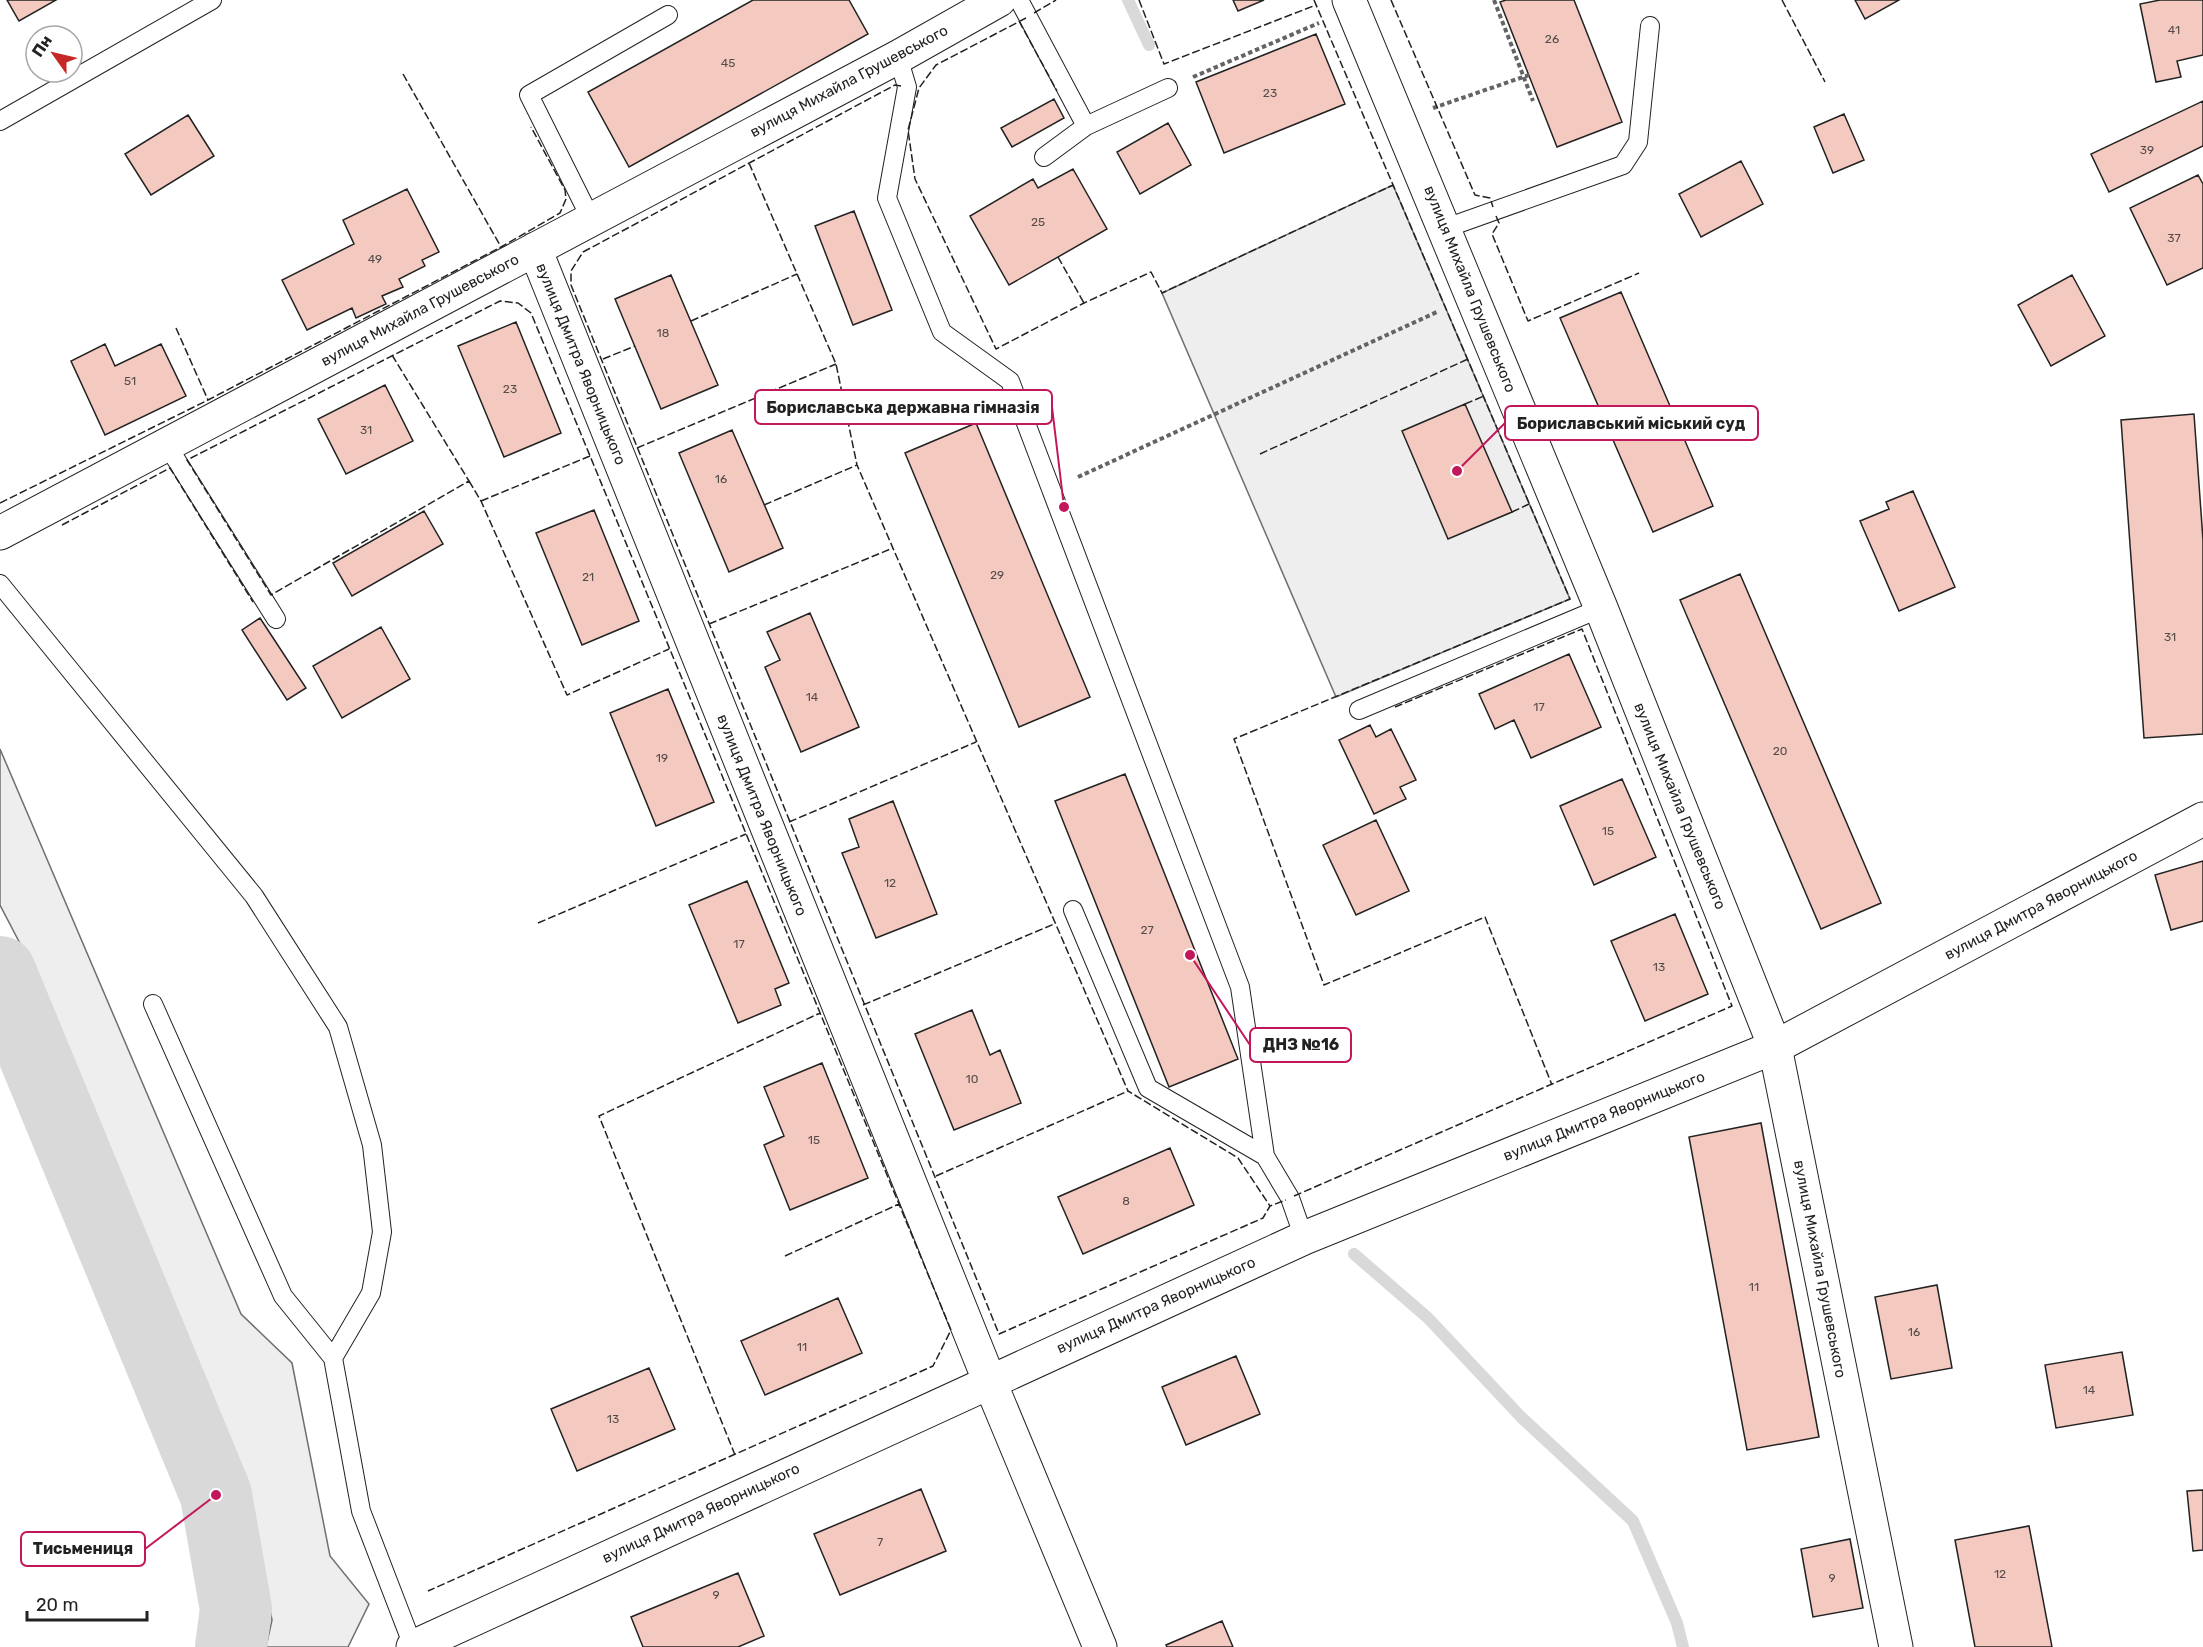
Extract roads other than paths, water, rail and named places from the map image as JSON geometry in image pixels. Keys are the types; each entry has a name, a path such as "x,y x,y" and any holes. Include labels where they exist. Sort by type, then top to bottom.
{"street":[{"name":"вулиця Михайла Грушевського","path":"0,533 898,57 999,0"},
{"name":"вулиця Михайла Грушевського","path":"1351,5 1446,228 1601,608 1775,1047 1896,1647"},
{"name":"вулиця Дмитра Яворницького","path":"535,249 989,1380 1101,1647"},
{"name":"вулиця Дмитра Яворницького","path":"413,1647 989,1380 1304,1238 1775,1047 2203,819"}],"lane":[{"path":"0,121 212,0"},
{"path":"1019,0 1086,126"},
{"path":"591,219 529,95 668,15"},
{"path":"1446,228 1623,165 1638,142 1650,26"},
{"path":"898,57 907,87 887,198 942,332 1010,381 1053,489 1240,987 1265,1155 1290,1198 1304,1238"},
{"path":"1044,157 1086,126 1168,88"},
{"path":"167,445 276,619"},
{"path":"0,584 254,896 338,1027 372,1145 382,1232 371,1293 333,1358"},
{"path":"1359,711 1601,608"},
{"path":"1073,910 1148,1089 1265,1155"},
{"path":"153,1004 283,1296 333,1358 361,1511 413,1647"}],"waterway":[{"path":"1128,0 1149,45"},
{"path":"0,972 216,1495 236,1609 231,1647"},
{"path":"1354,1254 1428,1318 1521,1417 1633,1521 1677,1623 1683,1647"}],"place":[{"name":"Бориславський міський суд","path":"1457,471"},
{"name":"Бориславська державна гімназія","path":"1064,507"},
{"name":"ДНЗ №16","path":"1190,955"},
{"name":"Тисьмениця","path":"216,1495"}]}
